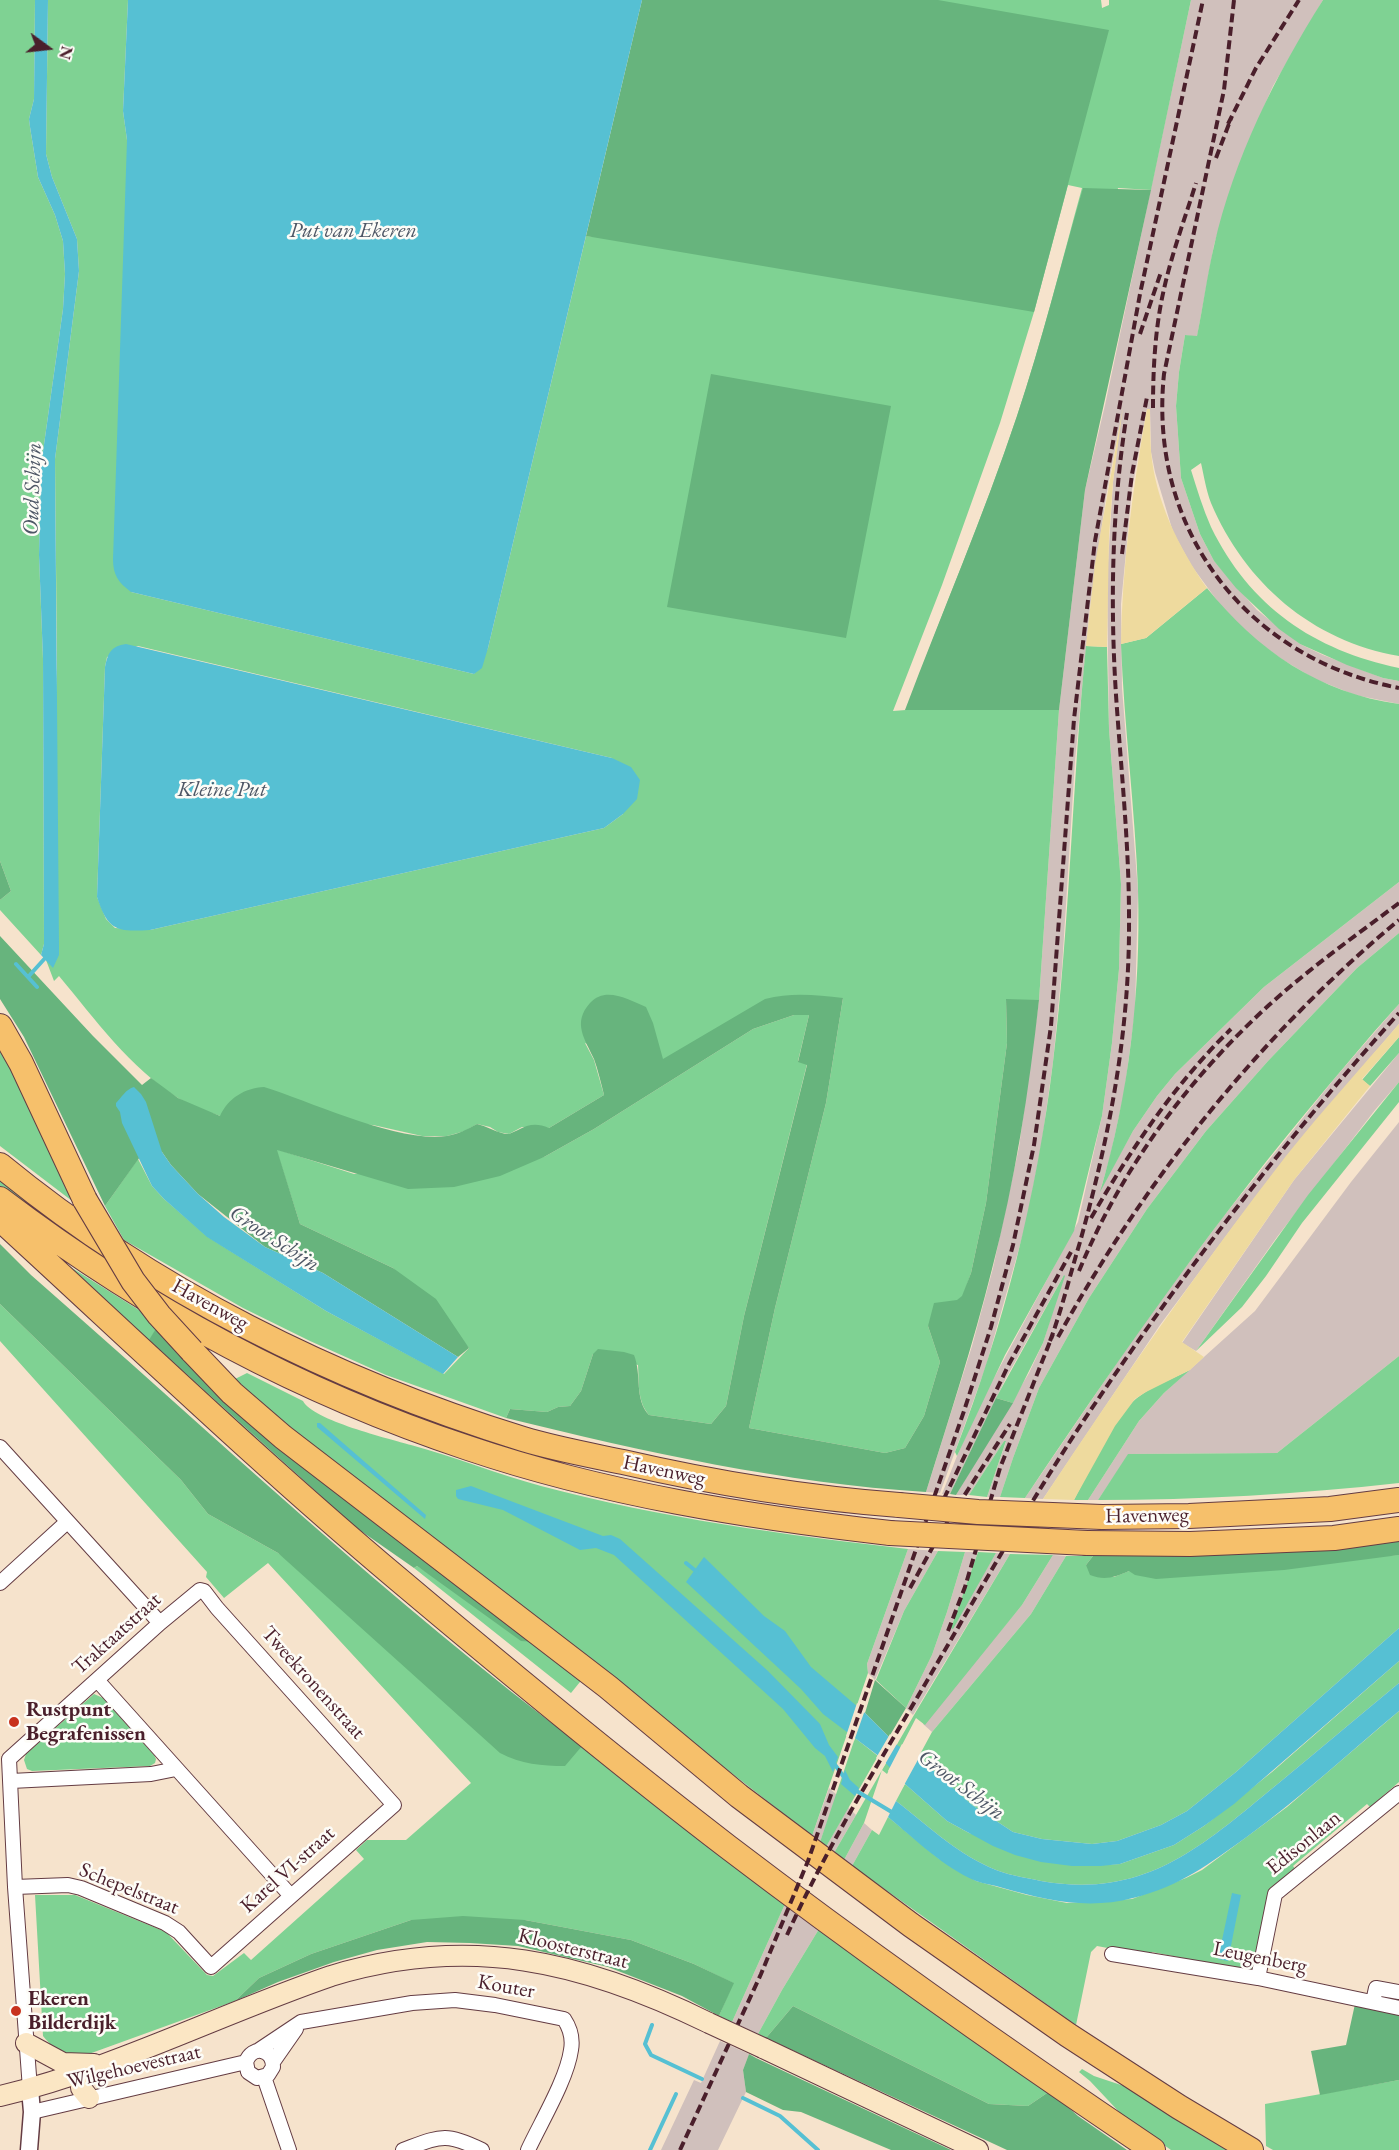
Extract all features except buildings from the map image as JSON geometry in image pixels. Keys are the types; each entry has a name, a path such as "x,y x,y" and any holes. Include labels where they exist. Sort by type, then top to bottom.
{"highway":[{"path":"0,1026 21,1063 85,1200 133,1281 159,1315 231,1393 283,1437 608,1687 749,1804 911,1925 1068,2035 1179,2107 1251,2150"},
{"name":"Havenweg","path":"0,1165 83,1227 144,1268 206,1305 317,1360 427,1406 525,1439 680,1475 809,1496 978,1512 1102,1517 1189,1516 1330,1509 1399,1500"},
{"name":"Havenweg","path":"0,1199 81,1258 188,1324 309,1385 422,1432 470,1449 532,1467 683,1503 766,1517 890,1533 1087,1543 1190,1544 1334,1538 1399,1529"},
{"path":"0,1219 172,1380 324,1515 398,1580 583,1732 727,1846 874,1955 1018,2059 1153,2150"}],"main road":[{"name":"Kloosterstraat","path":"0,2096 82,2073 331,1976 383,1963 449,1955 482,1955 571,1969 639,1992 978,2150"},
{"path":"26,2043 63,2062 105,2064"},
{"path":"82,2073 81,2088 89,2098"}],"street":[{"path":"0,1447 160,1623"},
{"path":"0,1583 67,1522"},
{"name":"Traktaatstraat","path":"9,1759 200,1590"},
{"name":"Tweekronenstraat","path":"200,1590 394,1805"},
{"path":"97,1680 291,1896"},
{"path":"0,1748 9,1759 11,1781 15,1887 32,2112 29,2150"},
{"path":"11,1781 152,1774 176,1769"},
{"name":"Edisonlaan","path":"1258,1978 1275,1894 1399,1793"},
{"name":"Karel VI-straat","path":"211,1968 394,1805"},
{"name":"Schepelstraat","path":"15,1887 68,1885 81,1888 165,1923 179,1932 211,1968"},
{"name":"Leugenberg","path":"1112,1954 1258,1978 1399,2008"},
{"path":"1373,2002 1376,1988 1399,1992"},
{"name":"Kouter","path":"259,2050 301,2022 412,2003 455,2000 495,2005 564,2019 570,2028 572,2048 567,2068 528,2150"},
{"path":"246,2062 246,2069 251,2075 257,2078 264,2077 272,2071 273,2062 301,2022"},
{"path":"259,2050 269,2053 273,2062"},
{"name":"Wilgehoevestraat","path":"32,2112 246,2062 250,2053 259,2050"},
{"path":"264,2077 289,2150"},
{"path":"403,2150 437,2138 458,2138 482,2150"}],"shaded area":[{"path":"1191,0 1323,0 1273,86 1252,134 1233,183 1214,245 1197,337 1185,335 1176,406 1181,478 1200,534 1214,561 1257,610 1300,644 1383,678 1399,681 1399,704 1355,695 1315,679 1283,660 1253,638 1224,610 1191,565 1173,532 1155,472 1151,452 1150,409 1147,409 1132,489 1121,604 1122,688 1138,891 1135,1012 1124,1094 1101,1188 1133,1131 1175,1074 1264,987 1399,882 1399,933 1357,968 1268,1061 1206,1131 1147,1209 1089,1298 1039,1388 1000,1497 987,1497 1006,1442 1004,1441 969,1495 956,1495 1029,1373 1043,1343 1064,1275 1006,1378 950,1494 942,1494 981,1402 1078,1222 1102,1116 1119,969 1121,884 1109,729 1107,579 1113,482 1120,423 1106,497 1090,607 1075,761 1062,968 1053,1062 1042,1141 1027,1220 986,1366 940,1493 926,1492 972,1346 993,1268 1019,1147 1039,1000 1059,710 1085,490"},
{"path":"1399,1004 1399,1024 1288,1155 1235,1224 1160,1325 1043,1499 1025,1498 1146,1320 1223,1217 1335,1078"},
{"path":"1399,1053 1399,1082 1277,1237 1196,1351 1182,1343 1294,1180"},
{"path":"1399,1122 1399,1356 1277,1453 1129,1454 1098,1500 1088,1500 1139,1421 1164,1393 1255,1311 1351,1182"},
{"path":"908,1549 938,1551 904,1611 875,1680 868,1673 867,1664"},
{"path":"965,1552 978,1552 951,1628 996,1553 1010,1554 913,1715 906,1708 932,1655"},
{"path":"1053,1555 1066,1556 1031,1614 932,1732 923,1724 1022,1605"},
{"path":"829,1788 837,1795 820,1842 812,1836"},
{"path":"848,1807 856,1815 834,1853 826,1847"},
{"path":"864,1823 872,1830 852,1866 844,1860"},
{"path":"785,1904 819,1929 758,2034 732,2022"},
{"path":"720,2041 749,2054 743,2070 746,2092 718,2150 661,2150 694,2080 701,2083"}],"green space":[{"path":"0,0 35,0 34,99 29,119 38,177 55,215 63,241 65,274 63,309 41,466 39,555 43,659 44,944 41,955 0,910 0,900 11,891 0,861"},
{"path":"48,0 128,0 123,111 127,140 131,592 474,674 488,648 586,236 597,237 652,0 1101,0 1102,8 1109,5 1109,0 1191,0 1151,190 1118,188 1033,710 1059,710 1039,1000 1006,1000 1007,1043 986,1203 971,1273 963,1296 928,1326 940,1362 924,1416 905,1448 885,1453 749,1428 775,1308 826,1103 843,998 792,1008 661,1072 585,1043 594,1060 604,1095 549,1128 522,1127 509,1134 477,1124 465,1131 447,1136 422,1136 373,1125 220,1116 193,1106 144,1073 114,1042 59,976 54,981 46,960 57,667 55,459 79,271 77,239 52,177 46,154","holes":["1068,185 1082,188 1017,416 991,490 906,710 893,711 942,585 1000,423 1034,312","138,646 612,758 623,814 604,828 150,930 115,928 106,919 97,897 105,667 107,657"]},
{"path":"642,0 938,0 1109,30 1034,312 586,236"},
{"path":"1323,0 1399,0 1399,656 1367,648 1338,637 1310,622 1285,604 1262,583 1242,559 1225,532 1209,498 1201,463 1191,470 1211,527 1245,580 1265,602 1312,637 1339,650 1399,668 1399,681 1383,678 1347,665 1300,644 1279,629 1236,588 1214,561 1200,534 1181,478 1176,406 1185,335 1197,336 1222,213 1258,118"},
{"path":"1083,188 1151,190 1085,490 1059,710 905,710 977,527 1017,416"},
{"path":"711,374 891,406 846,638 667,607"},
{"path":"1207,588 1247,631 1292,665 1342,690 1399,704 1399,882 1264,987 1175,1074 1133,1131 1100,1192 1126,1080 1137,966 1137,859 1121,644 1146,638"},
{"path":"1086,646 1107,647 1109,729 1121,884 1119,969 1102,1116 1074,1231 1005,1355 957,1456 955,1452 989,1357 1016,1260 1028,1211 1046,1112 1059,1010"},
{"path":"0,861 11,891 0,900"},
{"path":"1399,933 1399,1004 1304,1115 1230,1208 1125,1351 1025,1498 1000,1497 1039,1388 1089,1298 1147,1209 1206,1131 1268,1061 1357,968"},
{"path":"0,936 142,1085 151,1078 178,1098 220,1116 232,1099 238,1095 250,1089 264,1087 380,1128 427,1137 451,1135 477,1124 506,1134 533,1125 549,1128 604,1095 581,1024 585,1010 590,1003 603,995 617,996 646,1007 663,1059 765,999 794,995 843,998 826,1103 775,1308 749,1428 885,1453 905,1448 924,1416 940,1362 928,1326 934,1303 957,1300 962,1296 971,1273 986,1203 1007,1043 1006,999 1039,1000 1031,1068 1008,1203 985,1297 926,1492 873,1488 767,1474 610,1443 506,1418 510,1409 547,1412 558,1407 570,1406 581,1391 593,1354 598,1349 634,1355 641,1402 649,1415 711,1424 726,1406 744,1316 807,1065 798,1062 809,1015 794,1015 753,1029 594,1129 544,1157 500,1176 454,1187 408,1189 277,1150 300,1224 393,1268 436,1299 469,1348 458,1357 323,1273 265,1247 198,1194 162,1152 147,1147 105,1206 24,1037 0,999"},
{"path":"794,1015 809,1015 798,1061 807,1064 744,1316 726,1406 711,1424 649,1415 642,1404 638,1365 593,1354 581,1391 570,1406 558,1407 547,1412 510,1409 506,1418 386,1375 243,1308 124,1240 105,1206 138,1159 152,1186 208,1237 326,1311 444,1374 469,1348 393,1268 300,1224 276,1149 354,1174 544,1157 594,1129 753,1029"},
{"path":"0,1036 80,1207 0,1146"},
{"path":"1399,1037 1399,1053 1370,1086 1362,1080"},
{"path":"1399,1082 1399,1102 1302,1223 1242,1307 1196,1351 1308,1195"},
{"path":"0,1176 106,1254 116,1270 0,1186"},
{"path":"0,1244 31,1275 370,1575 510,1691 582,1746 565,1766 532,1764 500,1753 278,1553 208,1514 181,1480 0,1304"},
{"path":"61,1261 150,1317 158,1325 150,1340 322,1498 318,1501"},
{"path":"1064,1275 1043,1343 1013,1403 996,1398"},
{"path":"0,1304 181,1480 208,1514 278,1553 582,1746 785,1904 732,2022 719,2016 733,1983 694,1964 631,1940 525,1920 411,1920 311,1954 259,1978 235,2001 86,2055 62,2052 48,2042 43,2036 35,1895 75,1895 166,1932 207,1975 213,1976 244,1953 251,1960 364,1859 356,1850 367,1840 406,1840 471,1783 268,1563 224,1598 206,1577 207,1572 0,1341"},
{"path":"158,1325 536,1642 521,1641 417,1566 414,1568 318,1501 322,1497 149,1340"},
{"path":"1399,1356 1399,1483 1249,1496 1098,1500 1128,1454 1277,1453"},
{"path":"1190,1370 1164,1393 1139,1421 1088,1500 1074,1500 1110,1431 1128,1407 1149,1390"},
{"path":"247,1373 303,1401 309,1408 336,1422 541,1486 632,1507 723,1524 908,1549 867,1664 868,1673 812,1836 280,1420 235,1379"},
{"path":"996,1398 1013,1403 956,1495 950,1494"},
{"path":"1006,1441 987,1497 969,1495"},
{"path":"1399,1541 1399,1555 1284,1570 1156,1579 1135,1575 1129,1571 1105,1578 1090,1575 1086,1565 1093,1556 1190,1556"},
{"path":"938,1551 965,1552 932,1655 906,1708 876,1680 904,1611"},
{"path":"978,1552 996,1553 953,1629 951,1628"},
{"path":"1010,1554 1053,1555 1022,1605 925,1725 916,1718 887,1774 882,1770"},
{"path":"1399,1555 1399,1628 1236,1772 1187,1811 1161,1825 1117,1841 1092,1844 1042,1839 1013,1832 972,1805 918,1758 932,1732 1031,1614 1066,1556 1093,1556 1086,1565 1114,1577 1129,1571"},
{"path":"417,1566 536,1642 584,1677 571,1693 414,1568"},
{"path":"1399,1661 1399,1683 1226,1826 1172,1862 1143,1874 1112,1882 1079,1885 1015,1876 976,1861 896,1801 905,1784 947,1821 969,1833 1087,1866 1120,1864 1174,1845 1204,1826 1272,1772"},
{"path":"875,1680 906,1708 889,1737 865,1713"},
{"path":"94,1694 103,1698 154,1755 155,1763 150,1766 32,1771 27,1769 24,1760 26,1754"},
{"path":"1399,1711 1399,1782 1370,1807 1367,1804 1293,1866 1296,1870 1269,1891 1254,1972 1152,1952 1151,1956 1097,1946 1091,1952 1076,2025 852,1866 872,1830 879,1835 888,1817 938,1858 976,1881 1067,1903 1132,1899 1202,1870 1287,1807"},
{"path":"855,1738 878,1756 826,1847 820,1842"},
{"path":"882,1770 864,1823 844,1860 834,1853"},
{"path":"463,1916 525,1920 631,1940 694,1964 734,1983 719,2016 682,1996 608,1967 518,1946 427,1942 377,1950 334,1962 278,1982 235,2001 259,1978 311,1954 411,1920"},
{"path":"819,1929 1050,2091 1028,2106 989,2104 793,2006 766,2038 758,2034"},
{"path":"1355,2004 1399,2014 1399,2080 1320,2095 1311,2051 1346,2045"},
{"path":"793,2006 989,2104 1028,2106 1050,2091 1078,2116 1127,2150 1007,2150 766,2038"},
{"path":"749,2054 951,2150 891,2150 801,2112 783,2110 746,2092 743,2070"},
{"path":"1082,2069 1094,2076 1142,2092 1228,2150 1171,2150 1122,2115 1079,2072"},
{"path":"1399,2080 1399,2150 1273,2150 1266,2146 1265,2104"}],"sand":[{"path":"1123,407 1113,482 1109,536 1107,647 1086,646 1095,564"},
{"path":"1147,409 1150,409 1153,469 1163,505 1187,557 1207,588 1146,638 1121,644 1129,526"},
{"path":"1399,1024 1399,1037 1362,1079 1370,1086 1294,1180 1182,1342 1204,1357 1190,1370 1135,1399 1115,1426 1074,1500 1043,1499 1161,1325 1254,1198 1286,1156"}],"water":[{"path":"35,0 48,0 46,154 52,177 77,239 79,271 55,459 59,955 53,968 41,955 44,944 43,659 39,555 41,466 63,309 65,274 63,241 55,215 38,177 29,119 34,99"},
{"name":"Put van Ekeren","path":"128,0 642,0 488,648 482,668 474,674 131,592 117,578 113,559 127,140 123,111"},
{"name":"Kleine Put","path":"126,644 612,758 631,767 640,780 637,799 623,814 604,828 150,930 115,927 105,917 97,897 105,667 111,651 117,646"},
{"path":"134,1087 146,1102 162,1152 171,1165 224,1217 265,1247 323,1273 458,1357 443,1374 326,1311 207,1237 152,1186 116,1106 124,1094"},
{"path":"317,1423 320,1423 426,1515 425,1519 317,1427"},
{"path":"471,1486 603,1536 611,1535 620,1539 768,1671 820,1724 829,1745 838,1757 833,1772 825,1756 815,1748 783,1709 614,1555 596,1548 580,1550 503,1510 458,1499 456,1490"},
{"path":"704,1557 764,1616 785,1631 811,1667 865,1713 897,1745 925,1763 972,1805 1013,1832 1042,1839 1092,1844 1117,1841 1161,1825 1187,1811 1236,1772 1399,1628 1399,1661 1234,1804 1174,1845 1120,1864 1072,1866 1041,1862 993,1846 947,1821 905,1784 880,1757 823,1714 801,1689 686,1582"},
{"path":"1399,1683 1399,1711 1287,1806 1194,1873 1166,1887 1133,1898 1100,1903 1067,1902 979,1882 952,1868 888,1817 896,1801 976,1861 1015,1876 1079,1885 1112,1882 1143,1874 1172,1862 1226,1826"},
{"path":"845,1770 850,1780 859,1788 855,1796 841,1784"},
{"path":"1232,1893 1241,1895 1228,1961 1218,1959"}],"pier":[{"path":"857,1703 865,1710 854,1741 846,1736"},
{"path":"890,1734 898,1742 884,1766 876,1758"},
{"path":"902,1744 920,1756 903,1787 888,1771"}],"waterway":[{"name":"Oud Schijn","path":"28,977 47,956"},
{"name":"Oud Schijn","path":"16,964 37,987"},
{"name":"Groot Schijn","path":"686,1563 697,1572"},
{"path":"833,1762 846,1780"},
{"path":"855,1790 895,1814"},
{"path":"652,2025 645,2044 651,2055 702,2079"},
{"path":"650,2150 676,2094"},
{"path":"743,2098 780,2116 818,2150"}],"railway":[{"path":"680,2150 761,1974 808,1861 964,1411 991,1327 1013,1245 1034,1145 1051,1026 1074,719 1095,541 1140,294 1203,0"},
{"path":"1234,0 1224,90 1164,374 1163,431 1172,484 1191,534 1218,578 1253,616 1295,648 1344,672 1399,688"},
{"path":"1228,124 1256,68 1299,0"},
{"path":"1216,158 1232,116"},
{"path":"1153,408 1158,319 1171,262 1196,183"},
{"path":"1140,334 1161,272"},
{"path":"1122,554 1132,474 1147,397"},
{"path":"1050,1341 1091,1202 1109,1122 1126,1000 1129,889 1114,660 1113,589 1115,518 1127,413"},
{"path":"1079,1271 1096,1233 1136,1162 1159,1128 1211,1063 1239,1033 1285,991 1399,903"},
{"path":"1058,1337 1128,1222 1167,1166 1209,1113 1299,1012 1348,964 1399,920"},
{"path":"787,1935 803,1900 858,1799 1007,1544 1082,1423 1118,1369 1233,1212 1314,1111 1399,1013"},
{"path":"1091,1218 1122,1167 1172,1095 1231,1029"},
{"path":"938,1511 1009,1364 1071,1252"},
{"path":"948,1631 965,1587 1000,1468 1053,1334"},
{"path":"910,1588 941,1532 1010,1424"}],"place":[{"name":"Rustpunt Begrafenissen","path":"14,1722"},
{"name":"Ekeren Bilderdijk","path":"16,2011"}]}
